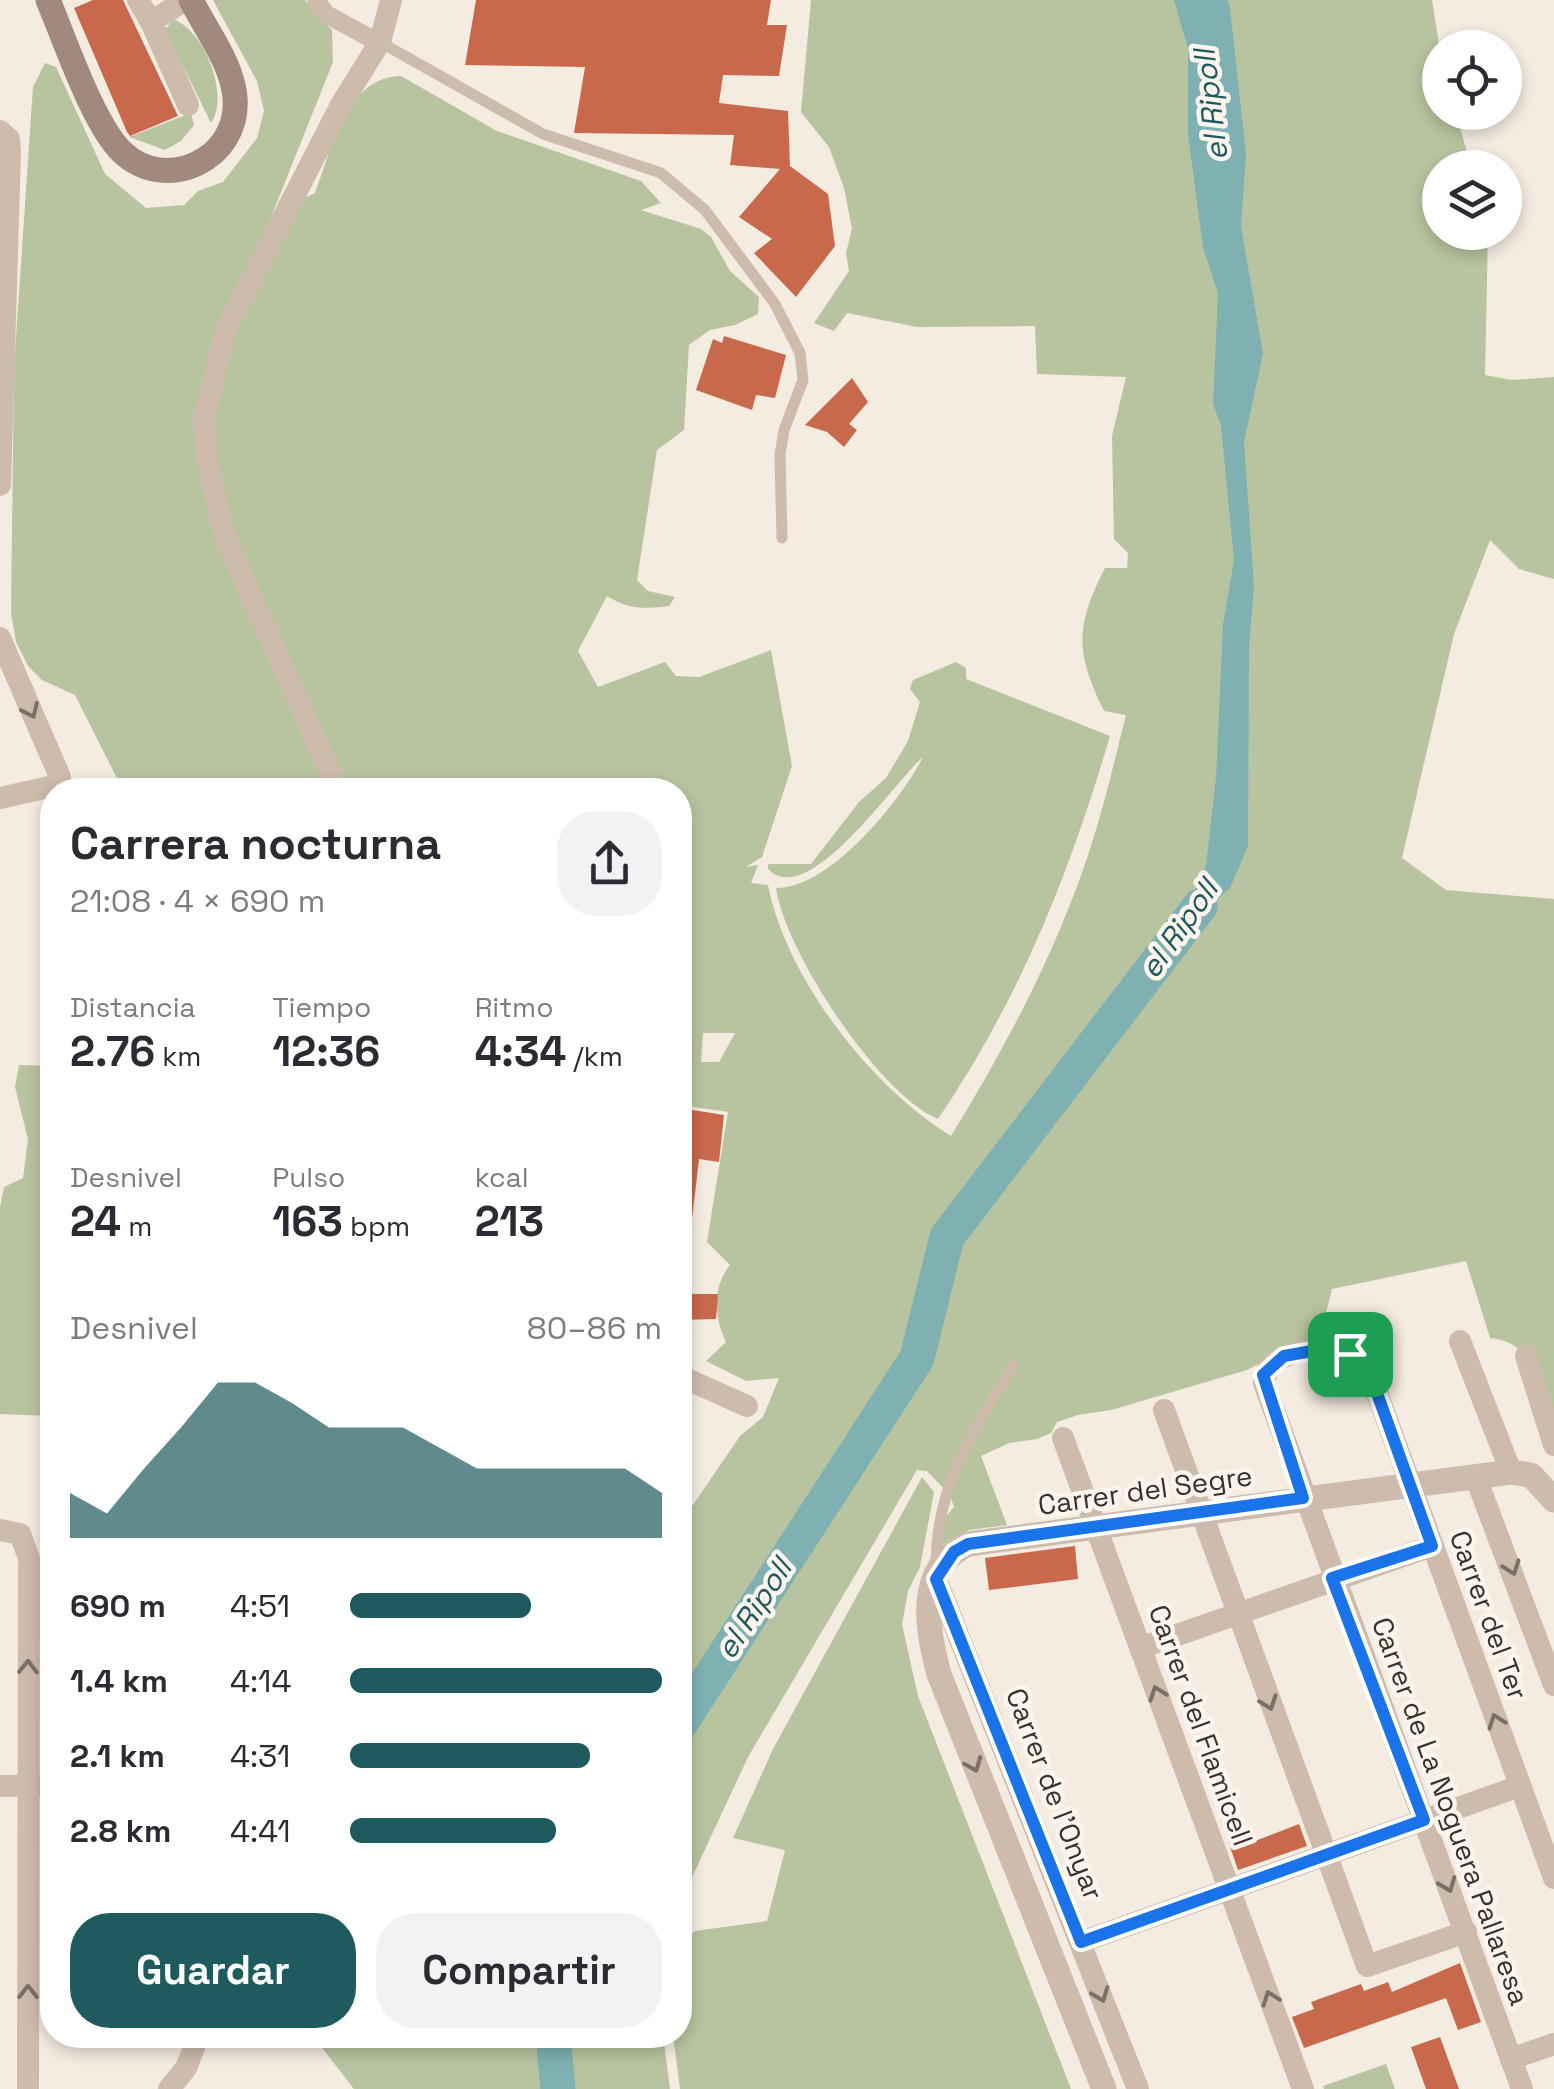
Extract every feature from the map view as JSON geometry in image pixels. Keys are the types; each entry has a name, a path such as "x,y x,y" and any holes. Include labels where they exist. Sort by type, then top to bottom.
{"main road":[{"path":"48,0 114,143 135,162 167,171 182,170 209,158 227,138 234,118 232,81 188,0"}],"street":[{"path":"138,0 188,105"},
{"path":"151,22 188,0"},
{"path":"316,0 326,14 375,40"},
{"path":"333,778 226,538 206,456 204,414 226,330 375,40 390,0"},
{"path":"0,484 10,150 2,132"},
{"path":"0,638 56,766 57,778"},
{"path":"0,798 40,789"},
{"path":"1460,1341 1511,1472 1531,1475 1551,1497"},
{"name":"Carrer del Ter","path":"1313,1349 1350,1354 1369,1371 1554,1878"},
{"name":"Carrer de La Noguera Pallaresa","path":"1313,1349 1284,1356 1263,1375 1332,1578 1522,2089"},
{"path":"1526,1356 1554,1445"},
{"path":"692,1381 747,1406"},
{"path":"1164,1410 1324,1857 1367,1966 1466,1932"},
{"name":"Carrer del Flamicell","path":"1064,1438 1303,2089"},
{"name":"Carrer del Segre","path":"936,1579 954,1552 968,1544 1511,1472"},
{"path":"1476,1478 1554,1685"},
{"path":"0,1530 20,1534 29,1558 28,2089"},
{"path":"1140,1648 1432,1546"},
{"path":"936,1579 926,1624 940,1674 1104,2089"},
{"name":"Carrer de l'Onyar","path":"936,1579 1138,2089"},
{"path":"940,1674 969,1661"},
{"path":"0,1786 40,1786"},
{"path":"1081,1942 1520,1786"},
{"path":"1512,2060 1554,2044"},
{"path":"169,2089 186,2068 194,2048"}],"lane":[{"path":"375,40 542,134 661,173 706,210 787,322 804,372 780,455 782,538"},
{"path":"936,1579 936,1536 946,1488 963,1447 1014,1366"}],"green space":[{"path":"213,0 305,0 332,30 333,62 230,320 300,200 315,193 335,137 354,102 382,80 401,76 497,131 641,181 661,203 641,210 701,229 711,237 730,271 759,297 758,314 735,325 710,330 689,345 684,430 657,450 637,580 648,591 675,597 669,606 644,608 607,596 578,651 598,687 665,662 676,676 699,677 771,650 792,766 762,857 746,867 758,865 751,883 768,885 793,957 836,1027 891,1089 951,1136 1014,1027 1051,951 1095,833 1126,715 1104,711 1088,672 1082,640 1088,607 1105,568 1127,568 1128,553 1114,539 1112,436 1126,377 1037,374 1035,326 917,327 847,313 834,331 814,323 849,271 846,253 852,229 844,188 829,147 801,112 811,0 1432,0 1437,30 1422,30 1422,130 1461,130 1466,150 1422,150 1422,250 1488,250 1485,375 1512,380 1554,377 1554,579 1519,569 1490,540 1454,634 1402,858 1446,890 1554,899 1554,1418 1540,1378 1526,1356 1505,1341 1490,1338 1466,1261 1332,1289 1325,1317 1330,1340 1247,1370 1111,1410 1078,1415 1057,1422 1051,1433 1037,1439 1009,1443 981,1456 1007,1525 969,1530 942,1545 945,1518 954,1507 950,1495 927,1471 917,1470 748,1757 692,1877 692,1506 740,1436 763,1417 779,1378 746,1381 706,1361 726,1342 717,1302 720,1283 730,1265 707,1242 728,1112 692,1107 692,778 117,778 75,695 42,680 28,666 16,642 11,613 14,367 33,87 45,63 56,67 105,174 146,208 184,205 198,191 223,182 257,138 264,111 257,81","holes":["703,1033 735,1033 719,1062 701,1062"]},
{"path":"173,19 195,36 211,65 217,96 211,123 165,30"},
{"path":"191,113 194,125 181,141 165,150 129,137"},
{"path":"956,662 966,668 966,679 1110,736 1059,886 1018,981 938,1119 889,1081 838,1018 797,947 776,888 797,885 840,859 898,797 923,757 827,859 805,873 785,877 768,869 768,864 811,864 859,802 886,778 908,741 920,702 910,689 913,680"},
{"path":"19,1065 40,1066 40,1416 0,1414 0,1207 4,1187 23,1178 28,1139 15,1087"},
{"path":"922,1477 934,1492 920,1567 908,1591 902,1624 918,1696 1071,2089 680,2089 675,2048 692,2048 692,1933 767,1921 785,1850 733,1838 773,1749"},
{"path":"322,2048 665,2048 670,2089 354,2089"},
{"path":"1386,2064 1395,2089 1324,2089 1323,2086"}],"water":[{"path":"1174,0 1228,0 1246,154 1241,226 1263,354 1244,442 1254,586 1249,647 1248,846 1230,888 1172,941 1206,866 1216,778 1223,624 1234,560 1221,425 1213,404 1218,293 1203,247 1188,135 1188,49"}],"building":[{"path":"93,0 123,0 178,116 130,136 127,132 74,8"},
{"path":"476,0 771,0 767,25 787,25 779,76 723,75 719,103 788,111 790,166 828,194 835,246 796,297 754,253 772,239 739,217 780,169 730,165 734,135 574,133 585,67 465,65"},
{"path":"724,336 786,355 775,398 756,395 752,410 696,390 713,339 722,343"},
{"path":"852,378 868,402 849,424 857,430 844,447 827,432 805,425"},
{"path":"692,1110 724,1115 719,1162 699,1159 692,1219"},
{"path":"692,1294 718,1294 716,1319 692,1320"},
{"path":"1075,1546 1078,1579 989,1590 985,1558"},
{"path":"1299,1824 1307,1846 1238,1870 1228,1841 1251,1832 1255,1841"},
{"path":"1460,1963 1481,2022 1458,2030 1446,1998 1304,2048 1292,2017 1314,2009 1311,2002 1361,1984 1364,1991 1388,1982 1392,1992"},
{"path":"1440,2037 1459,2089 1426,2089 1411,2047"}],"waterway":[{"name":"el Ripoll","path":"692,1705 917,1358 947,1237 1200,906"},
{"name":"el Ripoll","path":"554,2048 558,2089"}],"route":[{"path":"1323,1349 1350,1354 1364,1364 1373,1379 1432,1546 1332,1578 1424,1820 1081,1942 936,1579 946,1560 968,1544 1303,1498 1263,1375 1275,1361 1298,1352 1323,1349"}]}
